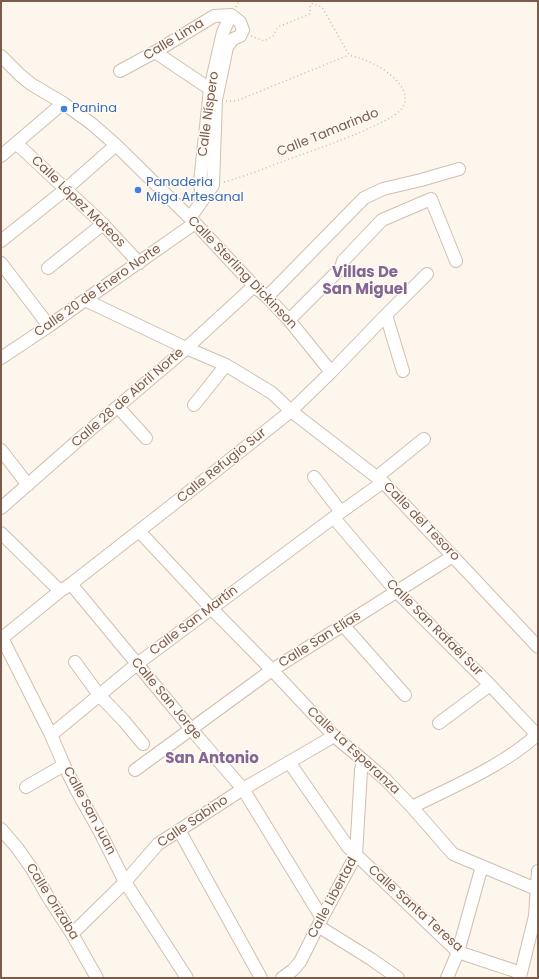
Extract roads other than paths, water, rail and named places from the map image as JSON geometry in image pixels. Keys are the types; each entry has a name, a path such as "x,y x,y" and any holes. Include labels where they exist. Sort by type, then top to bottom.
{"street":[{"name":"Calle Níspero","path":"231,15 240,22 243,30 240,36 232,39 227,47 216,100 213,185 202,201 200,182 210,89 223,32 231,15"},
{"name":"Calle Lima","path":"120,71 155,52 214,16 231,15"},
{"path":"155,52 210,89"},
{"name":"Calle Sterling Dickinson","path":"1,56 31,84 63,103 92,124 116,145 289,320 331,372"},
{"path":"1,156 63,103"},
{"name":"Calle López Mateos","path":"16,143 103,224 139,263"},
{"path":"1,241 66,189 116,145"},
{"path":"267,297 364,198 383,189 459,169"},
{"path":"289,320 385,223 432,200 456,261"},
{"path":"192,221 202,201"},
{"name":"Calle 20 de Enero Norte","path":"1,358 139,263 192,221"},
{"path":"48,268 103,224"},
{"path":"1,263 49,326"},
{"name":"Calle Refugio Sur","path":"2,638 60,591 139,532 291,410 331,372 427,274"},
{"name":"Calle 28 de Abril Norte","path":"1,508 181,353 254,286"},
{"name":"Calle del Tesoro","path":"85,300 186,348 226,365 272,393 291,410 380,480 538,647"},
{"path":"386,315 402,371"},
{"path":"194,405 226,365"},
{"path":"118,407 146,438"},
{"name":"Calle San Martín","path":"51,735 137,664 338,515 380,480 424,439"},
{"path":"1,450 28,485"},
{"path":"314,477 338,515"},
{"name":"Calle San Rafaél Sur","path":"338,515 396,591 538,734"},
{"name":"Calle La Esperanza","path":"139,532 334,736 386,780 453,854 536,889"},
{"path":"1,533 60,591"},
{"name":"Calle San Elías","path":"135,770 272,670 453,556"},
{"name":"Calle San Jorge","path":"71,584 191,729 243,789 320,922"},
{"path":"343,625 405,695"},
{"name":"Calle San Juan","path":"2,638 51,735 77,791 100,832 125,882 187,978"},
{"path":"75,662 99,695 124,721 143,744"},
{"path":"439,723 490,685"},
{"path":"412,807 470,779 512,754 538,734"},
{"name":"Calle Sabino","path":"72,934 125,882 158,844 243,789 334,736"},
{"name":"Calle Libertad","path":"282,978 293,970 300,962 356,855 361,770 363,760"},
{"name":"Calle Santa Teresa","path":"289,762 348,847 458,952 520,975"},
{"path":"26,787 64,765"},
{"name":"Calle Orizaba","path":"1,829 32,869 97,978"},
{"path":"179,830 261,978"},
{"path":"447,978 458,952 482,866"},
{"path":"520,975 535,916 538,871"},
{"path":"320,922 398,978"}],"place":[{"name":"Panina","path":"64,109"},
{"name":"Panaderia Miga Artesanal","path":"138,190"}],"district":[{"name":"Villas De San Miguel","path":"365,282"},
{"name":"San Antonio","path":"212,759"}]}
